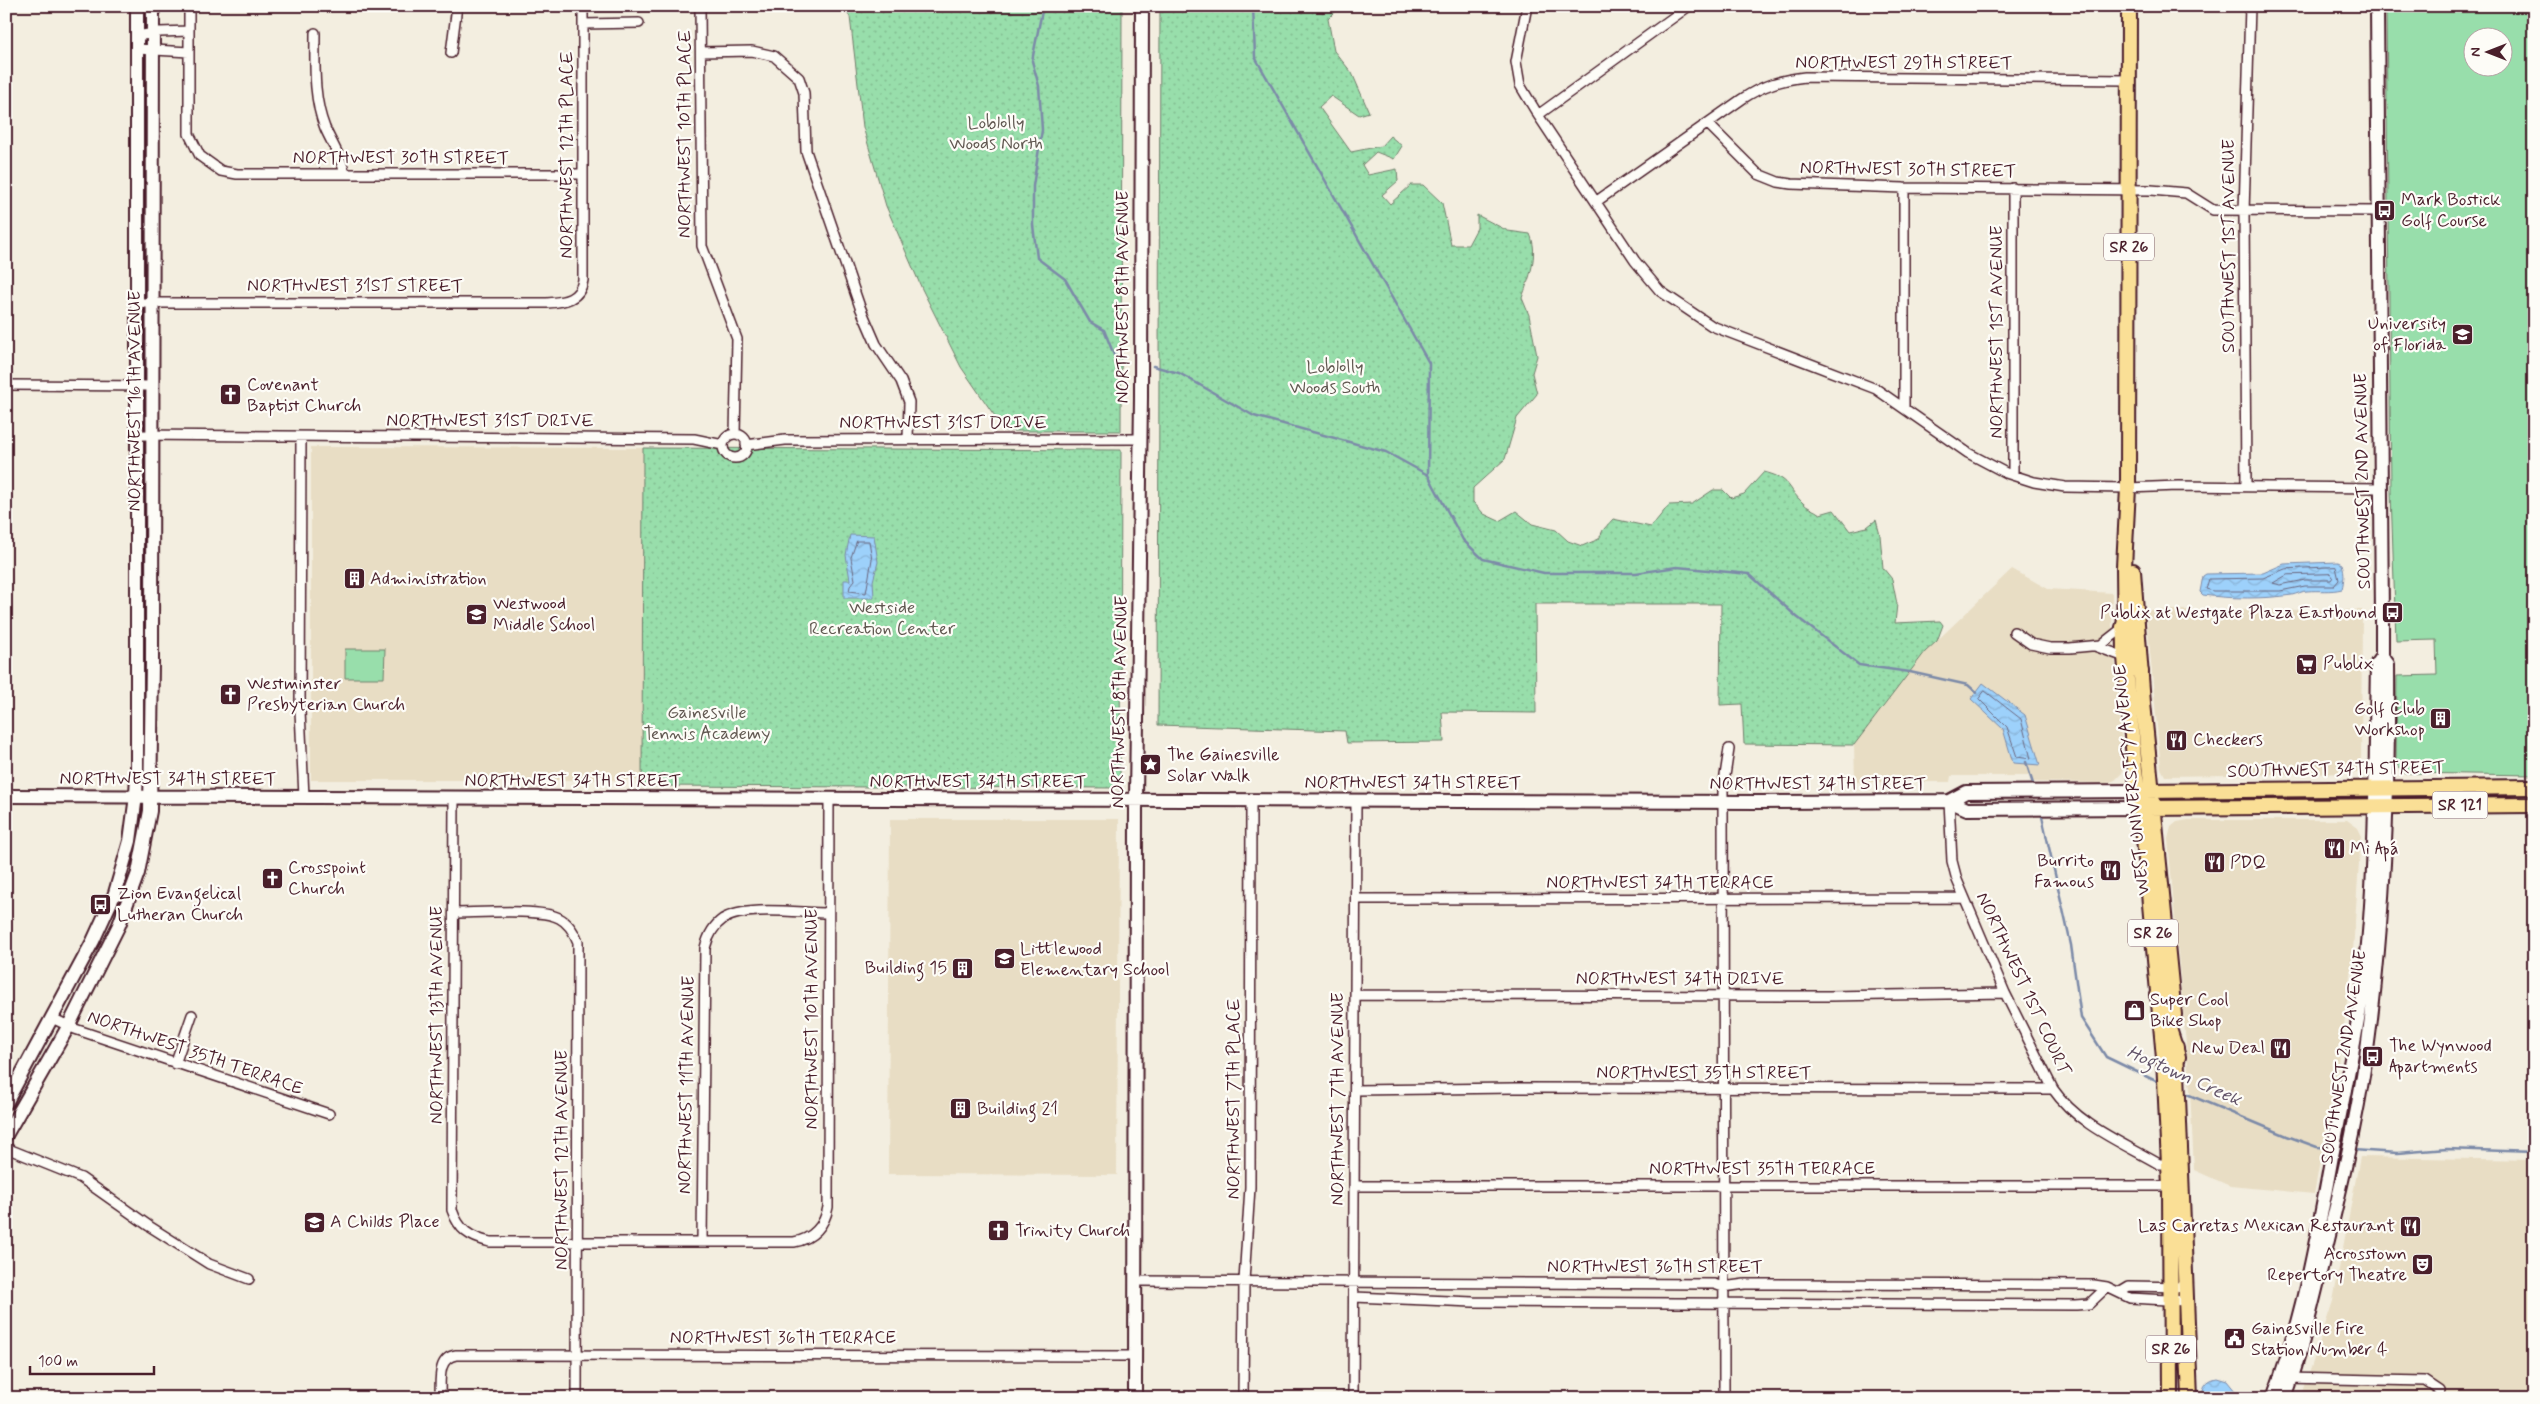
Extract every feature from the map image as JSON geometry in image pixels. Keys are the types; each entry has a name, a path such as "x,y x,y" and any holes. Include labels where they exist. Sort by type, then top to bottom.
{"highway":[{"path":"2124,627 2132,637 2134,658 2140,672"},
{"path":"2158,996 2165,999 2170,1057"}],"main road":[{"name":"NORTHWEST 16TH AVENUE","path":"6,1103 93,941 115,893 130,841 136,796 138,606 137,6"},
{"name":"NORTHWEST 16TH AVENUE","path":"6,1135 68,1027 108,949 128,902 145,845 151,796 153,6"},
{"name":"NORTHWEST 8TH AVENUE","path":"1135,1398 1136,800 1142,6"},
{"name":"WEST UNIVERSITY AVENUE","path":"2129,6 2128,488 2124,627 2125,657 2147,808 2174,1114 2178,1294 2171,1398"},
{"name":"SOUTHWEST 2ND AVENUE","path":"2285,1398 2286,1378 2340,1119 2364,981 2381,805 2388,664 2382,656 2377,6"},
{"name":"WEST UNIVERSITY AVENUE","path":"2128,488 2133,519 2134,585 2145,791"},
{"path":"138,606 152,605"},
{"name":"SOUTHWEST 34TH STREET","path":"2145,791 2534,787"},
{"name":"NORTHWEST 34TH STREET","path":"6,796 1724,802 1949,800 1966,792 2145,791"},
{"name":"NORTHWEST 34TH STREET","path":"1949,800 1967,809 2147,808"},
{"name":"SOUTHWEST 2ND AVENUE","path":"2273,1398 2286,1378 2313,1302 2354,1122 2371,1021 2380,935 2381,805"},
{"name":"SOUTHWEST 34TH STREET","path":"2147,808 2534,805"},
{"name":"WEST UNIVERSITY AVENUE","path":"2147,808 2158,996"},
{"path":"2346,1086 2360,1088"},
{"name":"WEST UNIVERSITY AVENUE","path":"2176,1164 2170,1186 2178,1294 2190,1398"}],"street":[{"path":"137,43 152,50 189,52 189,6"},
{"path":"451,53 457,6"},
{"name":"NORTHWEST 12TH PLACE","path":"572,299 582,288 583,280 583,6"},
{"name":"NORTHWEST 10TH PLACE","path":"700,6 702,246 737,339 735,434"},
{"path":"1527,6 1516,62 1520,85 1635,261 1660,290 1675,303 1712,326 1876,389 1968,453 2014,475 2064,487 2246,486 2380,488"},
{"path":"1538,115 1689,6"},
{"name":"SOUTHWEST 1ST AVENUE","path":"2246,486 2244,212 2250,6"},
{"path":"583,24 639,23"},
{"path":"137,43 153,33 189,32"},
{"path":"315,33 317,102 326,129 342,158 345,174"},
{"path":"701,52 752,51 774,56 799,78 804,93 806,151 860,306 876,344 901,380 909,402 908,439"},
{"name":"NORTHWEST 30TH STREET","path":"189,52 188,134 200,156 221,170 237,174 582,174"},
{"name":"NORTHWEST 29TH STREET","path":"1597,201 1759,88 1781,80 1805,78 2128,80"},
{"name":"NORTHWEST 30TH STREET","path":"1708,124 1758,174 1778,182 1904,188 2129,190 2186,193 2213,210 2244,212 2378,211"},
{"path":"1904,188 1904,407"},
{"name":"NORTHWEST 1ST AVENUE","path":"2013,188 2014,475"},
{"name":"NORTHWEST 31ST STREET","path":"138,303 546,303 563,302 572,299"},
{"path":"6,385 152,386"},
{"path":"723,445 726,438 735,434 743,438 746,445"},
{"name":"NORTHWEST 31ST DRIVE","path":"137,435 694,439 723,445 726,454 735,458 744,453 746,445 785,440 1140,439"},
{"path":"301,437 300,711 304,797"},
{"path":"2014,632 2030,644 2050,648 2095,646 2106,642 2115,632 2124,627"},
{"path":"2095,646 2125,657"},
{"path":"1724,1398 1724,802 1725,766 1729,749"},
{"name":"NORTHWEST 13TH AVENUE","path":"454,798 452,1210 462,1230 474,1238 490,1242 578,1242"},
{"name":"NORTHWEST 10TH AVENUE","path":"702,1242 794,1242 813,1234 822,1225 828,1207 827,913 829,799"},
{"name":"NORTHWEST 1ST COURT","path":"1949,800 1952,861 1964,898 2005,993 2053,1088 2063,1103 2079,1118 2159,1164 2176,1164"},
{"name":"NORTHWEST 7TH PLACE","path":"1243,1398 1244,1281 1250,1187 1251,801"},
{"name":"NORTHWEST 7TH AVENUE","path":"1353,1398 1356,801"},
{"name":"NORTHWEST 34TH TERRACE","path":"1356,900 1964,898"},
{"name":"NORTHWEST 12TH AVENUE","path":"454,913 547,914 558,917 569,925 575,933 579,949 577,1398"},
{"name":"NORTHWEST 11TH AVENUE","path":"702,1242 705,948 712,930 723,920 737,913 827,913"},
{"name":"NORTHWEST 34TH DRIVE","path":"1355,994 1724,995 2005,993"},
{"path":"175,1064 192,1015"},
{"name":"NORTHWEST 35TH TERRACE","path":"52,1018 68,1027 329,1114"},
{"name":"NORTHWEST 35TH STREET","path":"1355,1090 1514,1088 1724,1090 2053,1088"},
{"path":"6,1148 81,1178 149,1226 209,1264 249,1279"},
{"name":"NORTHWEST 35TH TERRACE","path":"1354,1186 2170,1186"},
{"path":"578,1242 702,1242"},
{"name":"NORTHWEST 36TH STREET","path":"1136,1281 1714,1284 1724,1287 1745,1284 2107,1287 2130,1298 2178,1294"},
{"path":"1909,1303 1910,1285"},
{"path":"2119,1292 2129,1286 2178,1294"},
{"path":"1354,1297 1473,1302 2076,1305 2089,1304 2107,1287"},
{"name":"NORTHWEST 36TH TERRACE","path":"440,1398 441,1372 446,1360 456,1354 1136,1356"},
{"path":"2286,1378 2425,1381 2440,1391"}],"shaded area":[{"name":"Westwood Middle School","path":"311,447 643,448 642,780 311,780"},
{"path":"2012,569 2048,589 2112,593 2112,626 2124,766 2122,773 2115,780 2107,783 2031,782 2029,776 1951,776 1950,782 1855,782 1854,745 1925,652"},
{"path":"2146,610 2362,610 2361,773 2165,776 2161,768"},
{"name":"Littlewood Elementary School","path":"890,819 1119,819 1117,1175 888,1174"},
{"path":"2188,820 2347,820 2358,828 2361,834 2353,951 2343,1035 2314,1194 2230,1186 2194,1170 2190,1090 2168,839 2171,827 2177,822"},
{"path":"2360,1157 2534,1160 2534,1398 2301,1398 2333,1301"}],"green space":[{"name":"Loblolly Woods North","path":"842,6 1122,6 1121,431 1005,431 961,367 922,289 886,206 863,127 850,17"},
{"name":"Loblolly Woods South","path":"1160,6 1341,6 1328,19 1334,51 1352,73 1369,112 1359,115 1331,96 1319,107 1351,152 1381,146 1390,136 1402,146 1394,159 1376,152 1362,165 1368,175 1397,169 1398,181 1382,195 1390,204 1411,185 1423,185 1442,203 1451,245 1468,245 1477,228 1477,215 1508,231 1530,234 1534,250 1533,258 1522,298 1529,315 1537,356 1532,373 1537,394 1517,418 1505,459 1473,488 1473,502 1484,514 1499,521 1516,511 1532,524 1556,530 1568,541 1582,546 1599,539 1603,530 1613,519 1651,527 1669,505 1692,504 1713,490 1723,490 1731,498 1744,494 1764,472 1780,478 1788,484 1805,505 1820,514 1834,510 1850,531 1867,527 1876,520 1880,535 1883,568 1892,579 1897,604 1895,623 1940,621 1943,625 1937,641 1925,652 1854,745 1744,744 1742,704 1720,705 1721,604 1535,604 1536,713 1442,712 1444,742 1347,743 1345,731 1158,725"},
{"name":"Mark Bostick Golf Course","path":"2386,6 2534,6 2534,775 2403,773 2396,761 2397,676 2437,675 2436,640 2396,641 2391,493"},
{"name":"Westside Recreation Center","path":"643,448 1121,450 1120,788 642,786"},
{"path":"345,649 385,649 384,678 345,678"}],"water":[{"path":"850,535 874,536 878,562 873,581 874,598 844,598 844,580 850,580 846,555"},
{"path":"2338,562 2342,564 2344,570 2342,589 2305,591 2292,595 2259,598 2203,595 2200,592 2203,576 2206,574 2263,573 2284,564"},
{"path":"1983,683 2025,715 2040,765 2013,763 2003,729 1971,699"},
{"path":"2217,1378 2227,1381 2240,1397 2249,1398 2202,1398 2205,1385 2210,1380"}],"waterway":[{"path":"1043,6 1032,61 1039,86 1042,130 1033,186 1033,225 1037,258 1065,279 1090,322 1104,330 1114,355 1124,358"},
{"path":"1253,6 1255,57 1429,363 1428,475"},
{"path":"1153,366 1179,373 1254,416 1386,452 1428,475 1463,540 1483,559 1544,573 1636,573 1677,567 1749,574 1797,617 1859,665 1910,672 1968,685 1977,693"},
{"name":"Hogtown Creek","path":"2026,762 2034,787"},
{"name":"Hogtown Creek","path":"2041,812 2071,945 2081,1018 2106,1057 2160,1083"},
{"name":"Hogtown Creek","path":"2182,1092 2287,1136 2317,1147 2330,1148"},
{"name":"Hogtown Creek","path":"2353,1150 2397,1153 2447,1149 2534,1152"}],"place":[{"name":"Mark Bostick Golf Course","path":"2385,210"},
{"name":"University of Florida","path":"2462,334"},
{"name":"Covenant Baptist Church","path":"231,395"},
{"name":"Administration","path":"354,579"},
{"name":"Publix at Westgate Plaza Eastbound","path":"2393,613"},
{"name":"Westwood Middle School","path":"477,614"},
{"name":"Publix","path":"2307,664"},
{"name":"Westminster Presbyterian Church","path":"231,694"},
{"name":"Golf Club Workshop","path":"2441,719"},
{"name":"Checkers","path":"2177,740"},
{"name":"The Gainesville Solar Walk","path":"1151,765"},
{"name":"Mi Apá","path":"2334,849"},
{"name":"PDQ","path":"2214,863"},
{"name":"Burrito Famous","path":"2110,871"},
{"name":"Crosspoint Church","path":"272,878"},
{"name":"Zion Evangelical Lutheran Church","path":"101,904"},
{"name":"Littlewood Elementary School","path":"1004,959"},
{"name":"Building 15","path":"963,968"},
{"name":"Super Cool Bike Shop","path":"2134,1010"},
{"name":"New Deal","path":"2281,1048"},
{"name":"The Wynwood Apartments","path":"2373,1056"},
{"name":"Building 21","path":"961,1109"},
{"name":"A Childs Place","path":"314,1222"},
{"name":"Las Carretas Mexican Restaurant","path":"2411,1226"},
{"name":"Trinity Church","path":"999,1231"},
{"name":"Acrosstown Repertory Theatre","path":"2423,1264"},
{"name":"Gainesville Fire Station Number 4","path":"2235,1339"}],"park label":[{"name":"Gainesville Tennis Academy","path":"707,723"}]}
